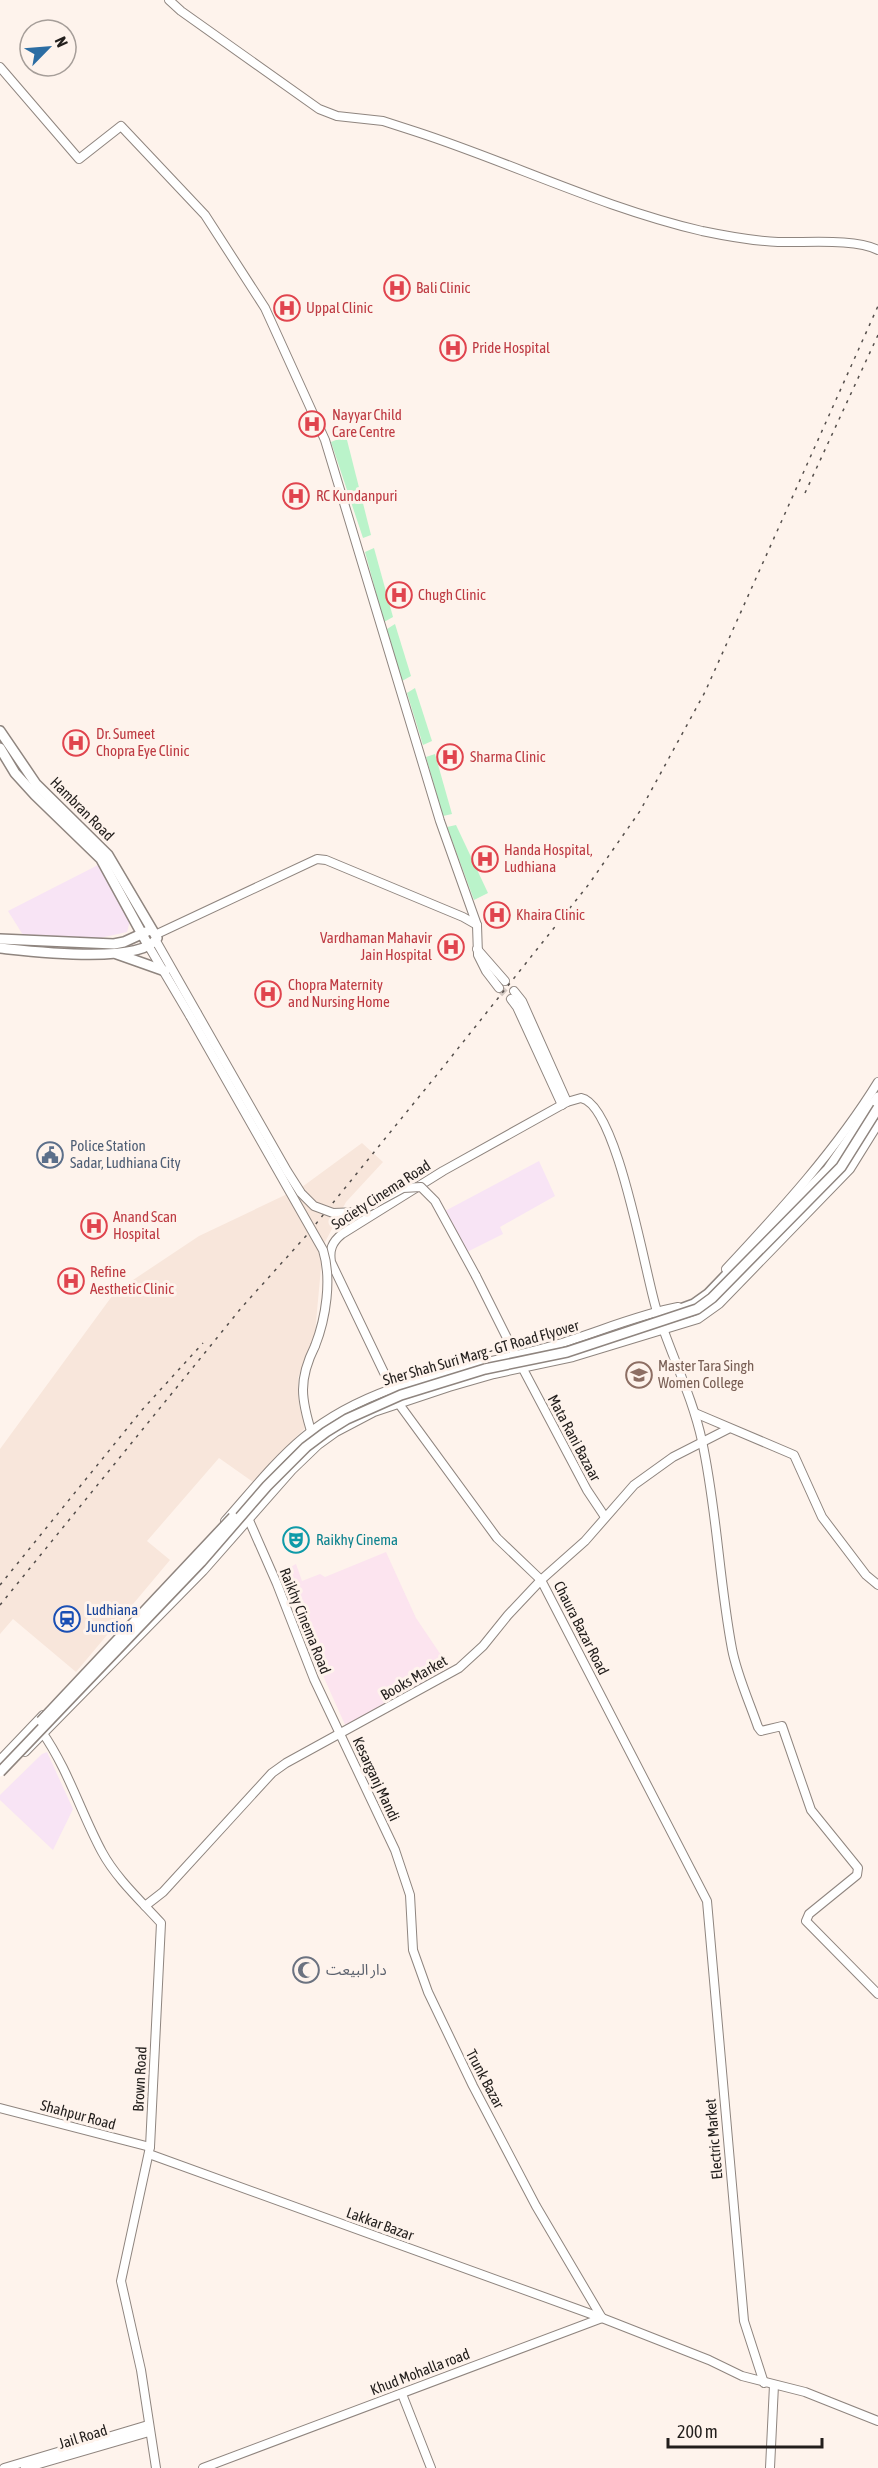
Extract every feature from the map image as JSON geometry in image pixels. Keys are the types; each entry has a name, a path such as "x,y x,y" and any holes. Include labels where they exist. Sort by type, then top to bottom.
{"main road":[{"name":"Hambran Road","path":"0,731 36,784 108,855 151,937"},
{"name":"Hambran Road","path":"0,748 15,773 35,795 101,859 151,937"},
{"path":"0,939 114,944 151,937"},
{"path":"0,948 88,956 111,953 151,937"},
{"path":"111,953 165,971"},
{"name":"Sher Shah Suri Marg - GT Road Flyover","path":"0,1762 210,1544 278,1467 310,1436 346,1413 401,1389 510,1358 567,1345 694,1304 708,1294 828,1169 878,1096"},
{"name":"Sher Shah Suri Marg - GT Road Flyover","path":"1,1774 208,1555 267,1486 317,1437 347,1419 401,1395 485,1370 567,1352 697,1309 712,1298 841,1167 878,1108"}],"street":[{"path":"169,0 297,94 329,113 376,119 425,134 657,220 738,237 777,242 870,246 878,250"},
{"path":"0,67 79,159 121,126 205,216 265,308 325,440 440,821 477,925 477,955 499,988"},
{"path":"151,937 312,860 321,859 464,917 477,925"},
{"path":"151,937 165,971 194,1014 287,1171 307,1200 324,1211 348,1214 372,1206 403,1188 422,1187 435,1201 515,1354"},
{"path":"151,937 323,1250 327,1279 321,1331 308,1359 302,1385 312,1432 318,1445"},
{"path":"477,949 505,981"},
{"path":"512,995 522,1001 565,1103 581,1098 591,1101 611,1143 628,1191 657,1311 695,1413 717,1528 732,1648 758,1727 763,1731 782,1726 811,1810 859,1870 857,1875 809,1914 806,1917 807,1922 878,1994"},
{"path":"0,1762 277,1464 312,1432 345,1411 392,1389 554,1345 657,1311 687,1304 700,1297 831,1150 859,1113 878,1082"},
{"name":"Society Cinema Road","path":"399,1404 334,1273 330,1255 333,1244 342,1234 443,1171 565,1103"},
{"path":"1,1774 44,1734 203,1571 248,1518 318,1445 358,1420 399,1404 473,1380 529,1368 698,1319 719,1304 849,1169 878,1124"},
{"name":"Mata Rani Bazaar","path":"529,1368 586,1490 605,1517"},
{"name":"Chaura Bazar Road","path":"399,1404 496,1538 541,1580 702,1890"},
{"path":"695,1413 728,1429 794,1455 822,1517 866,1575 878,1584"},
{"name":"Books Market","path":"146,1906 164,1892 272,1773 459,1668 483,1646 507,1615 541,1580 585,1541 619,1500 645,1476 702,1441 728,1429"},
{"name":"Raikhy Cinema Road","path":"248,1518 314,1679 340,1733"},
{"name":"Brown Road","path":"35,1724 44,1734 67,1777 103,1853 117,1874 161,1923 149,2151 121,2281 141,2370 156,2468"},
{"name":"Kesarganj Mandi","path":"340,1733 388,1835"},
{"name":"Trunk Bazar","path":"388,1835 410,1895 413,1950 431,2000 472,2086 536,2206 602,2318"},
{"name":"Electric Market","path":"702,1890 708,1909 744,2322 764,2383"},
{"name":"Shahpur Road","path":"0,2108 149,2151"},
{"name":"Lakkar Bazar","path":"149,2151 602,2318"},
{"path":"602,2318 709,2360 742,2376 793,2389 841,2405 878,2421"},
{"name":"Khud Mohalla road","path":"203,2468 602,2318"},
{"path":"770,2468 774,2385"},
{"path":"402,2394 431,2468"},
{"path":"0,2458 3,2468 149,2429"},
{"name":"Jail Road","path":"25,2468 149,2429"}],"shaded area":[{"path":"100,864 131,917 127,932 91,940 23,935 8,911"},
{"path":"362,1143 383,1162 346,1202 323,1246 315,1333 298,1378 299,1404 305,1428 253,1482 219,1458 147,1541 170,1560 76,1672 13,1619 0,1634 0,1449 115,1292 199,1236 302,1187"},
{"path":"539,1161 555,1196 500,1227 503,1234 465,1253 445,1211"},
{"path":"386,1552 416,1618 449,1667 346,1727 317,1662 283,1571 296,1564 302,1581 320,1574 325,1577"},
{"path":"47,1752 73,1809 53,1850 0,1800 0,1795 42,1754"}],"green space":[{"path":"346,436 371,535 363,538 331,442"},
{"path":"374,548 393,617 384,622 365,552"},
{"path":"395,624 411,676 402,681 387,629"},
{"path":"415,688 432,741 423,745 407,693"},
{"path":"435,754 452,814 443,816 426,757"},
{"path":"456,825 488,893 474,900 447,827"}],"tunnel":[{"path":"499,988 511,999"}],"railway":[{"path":"0,1605 242,1307 306,1236 444,1066 589,884 640,811 705,692 878,306"},
{"path":"805,493 878,335"},
{"path":"0,1585 142,1410 203,1343"}],"place":[{"name":"Bali Clinic","path":"397,288"},
{"name":"Uppal Clinic","path":"287,308"},
{"name":"Pride Hospital","path":"453,348"},
{"name":"Nayyar Child Care Centre","path":"312,424"},
{"name":"RC Kundanpuri","path":"296,496"},
{"name":"Chugh Clinic","path":"399,595"},
{"name":"Dr. Sumeet Chopra Eye Clinic","path":"76,743"},
{"name":"Sharma Clinic","path":"450,757"},
{"name":"Handa Hospital, Ludhiana","path":"485,859"},
{"name":"Khaira Clinic","path":"497,915"},
{"name":"Vardhaman Mahavir Jain Hospital","path":"451,947"},
{"name":"Chopra Maternity and Nursing Home","path":"268,994"},
{"name":"Police Station Sadar, Ludhiana City","path":"50,1155"},
{"name":"Anand Scan Hospital","path":"94,1226"},
{"name":"Refine Aesthetic Clinic","path":"71,1281"},
{"name":"Master Tara Singh Women College","path":"639,1375"},
{"name":"Raikhy Cinema","path":"296,1540"},
{"name":"Ludhiana Junction","path":"67,1619"},
{"name":"دار البیعت","path":"306,1970"}]}
